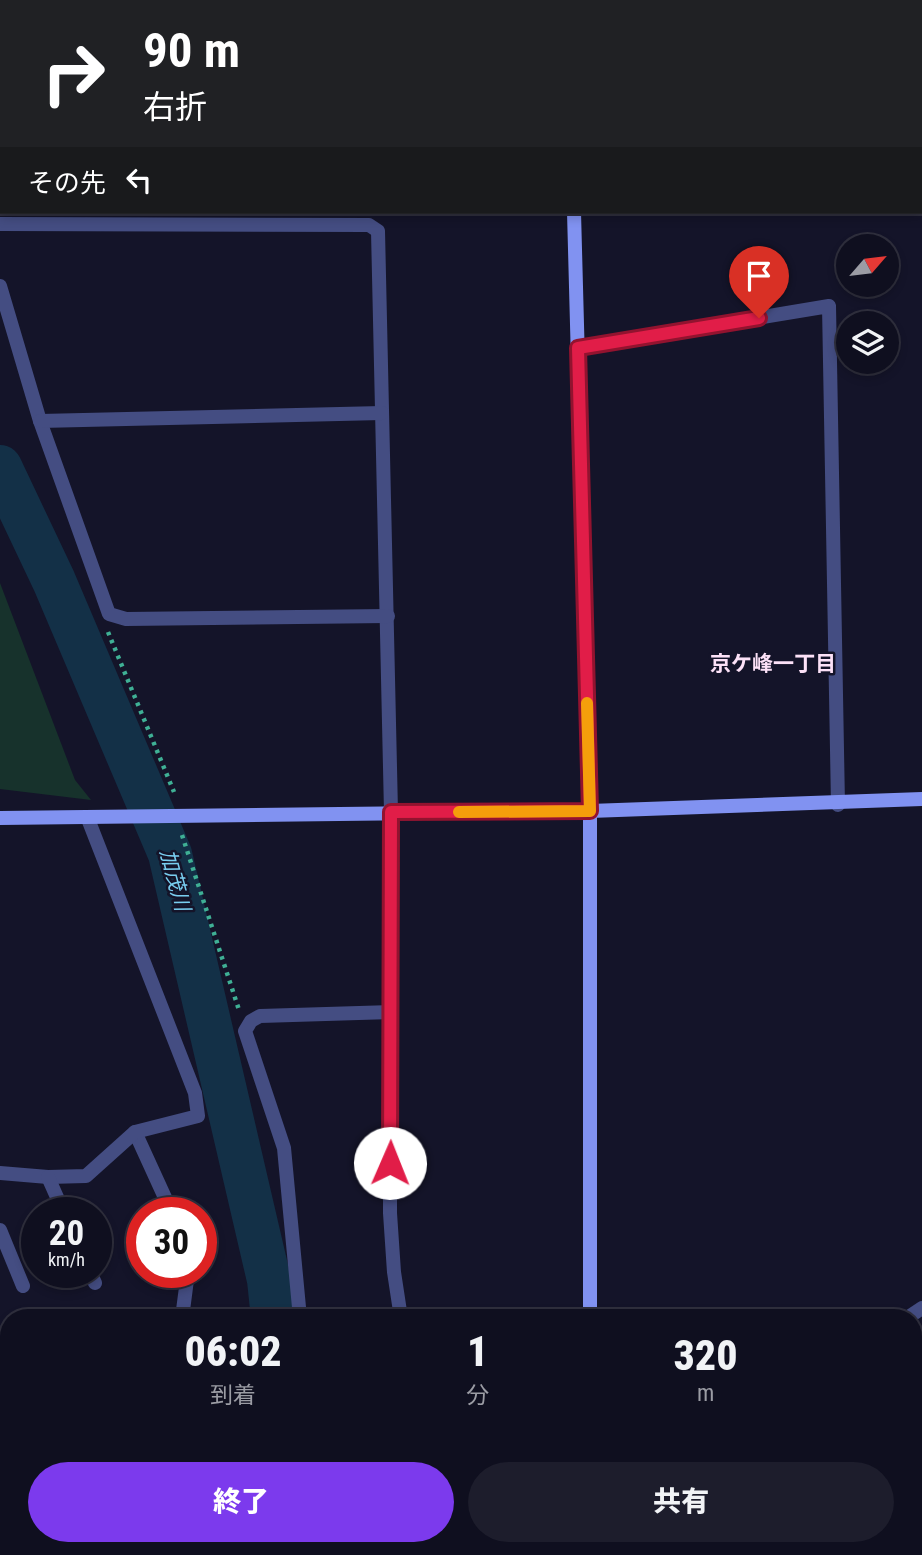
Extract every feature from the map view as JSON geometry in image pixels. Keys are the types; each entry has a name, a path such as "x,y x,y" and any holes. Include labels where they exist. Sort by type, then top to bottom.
{"street":[{"path":"574,214 590,811 590,1309"},
{"path":"0,224 369,225 378,231 391,812 390,1213 400,1309"},
{"path":"0,286 40,421 109,614 125,619 388,616"},
{"path":"578,348 829,306 838,805"},
{"path":"40,421 382,413"},
{"path":"0,818 590,811 838,805 922,799"},
{"path":"0,1173 48,1177 86,1176 135,1132 198,1116 195,1093 88,819"},
{"path":"299,1309 284,1148 245,1031 251,1021 260,1016 392,1012"},
{"path":"135,1132 165,1197"},
{"path":"48,1177 57,1197"},
{"path":"0,1230 21,1281"},
{"path":"183,1309 186,1288"}],"path":[{"path":"109,614 107,631 174,792"},
{"path":"183,835 245,1031"}],"green space":[{"path":"0,583 75,780 91,800 0,789"}],"waterway":[{"name":"加茂川","path":"0,467 54,581 170,854 269,1280 272,1309"}],"slow traffic":[{"path":"459,812 590,811 587,703"}],"district":[{"name":"京ケ峰一丁目","path":"773,664"}],"route":[{"path":"390,1163 391,812 590,811 578,348 759,318"}]}
